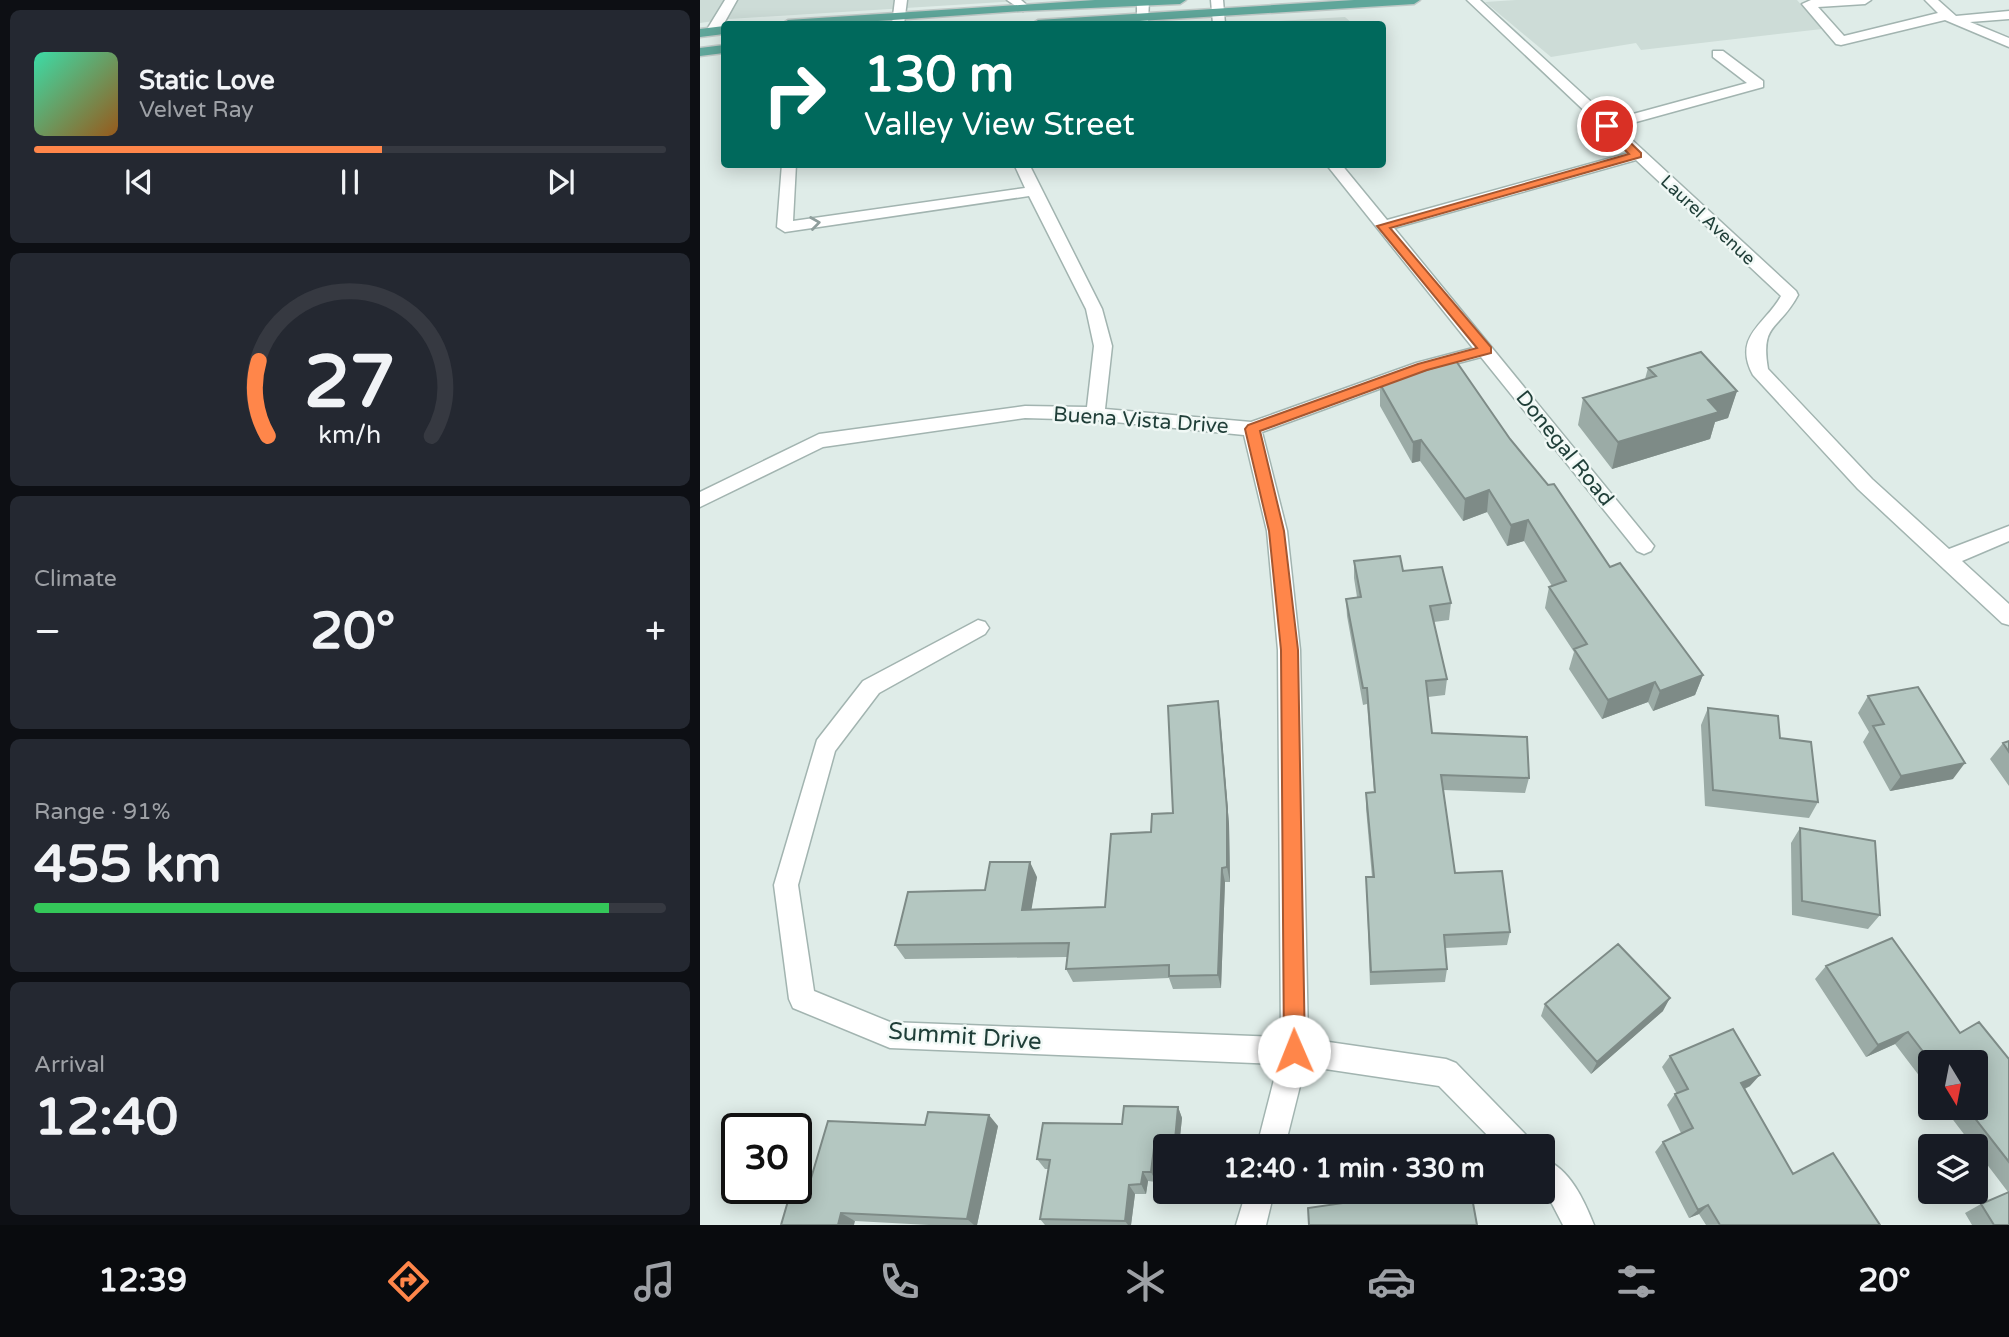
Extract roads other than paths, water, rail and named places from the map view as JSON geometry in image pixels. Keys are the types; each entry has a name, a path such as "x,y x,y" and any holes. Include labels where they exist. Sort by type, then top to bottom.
{"main road":[{"path":"870,21 898,20 1018,4 1180,0"},
{"path":"1113,21 1218,19 1414,0"},
{"path":"700,52 721,49"}],"street":[{"path":"713,32 731,0"},
{"path":"898,20 901,0"},
{"path":"1217,0 1218,19"},
{"name":"Laurel Avenue","path":"1473,0 1790,295 1783,313 1761,326 1754,346 1759,371 1865,484 1946,559"},
{"path":"1865,0 1808,5 1841,41 1950,17 2009,15"},
{"path":"1931,0 1950,17 2009,43"},
{"path":"1143,1 1143,19"},
{"path":"1607,126 1758,84 1718,54"},
{"path":"1383,226 1637,155"},
{"path":"789,168 785,227 1033,191"},
{"path":"1023,168 1094,309 1103,346 1095,414"},
{"name":"Donegal Road","path":"1336,168 1644,546"},
{"path":"1252,429 1422,367 1486,350"},
{"name":"Buena Vista Drive","path":"700,500 819,442 1025,412 1095,414 1252,429 1277,531 1289,650 1294,1051 1274,1134"},
{"path":"2009,533 1946,559 2009,617"},
{"name":"Summit Drive","path":"978,628 871,687 825,747 786,885 802,999 890,1035 1294,1051 1446,1073 1505,1134"},
{"path":"1555,1185 1579,1225"},
{"path":"1251,1225 1256,1204"}]}
